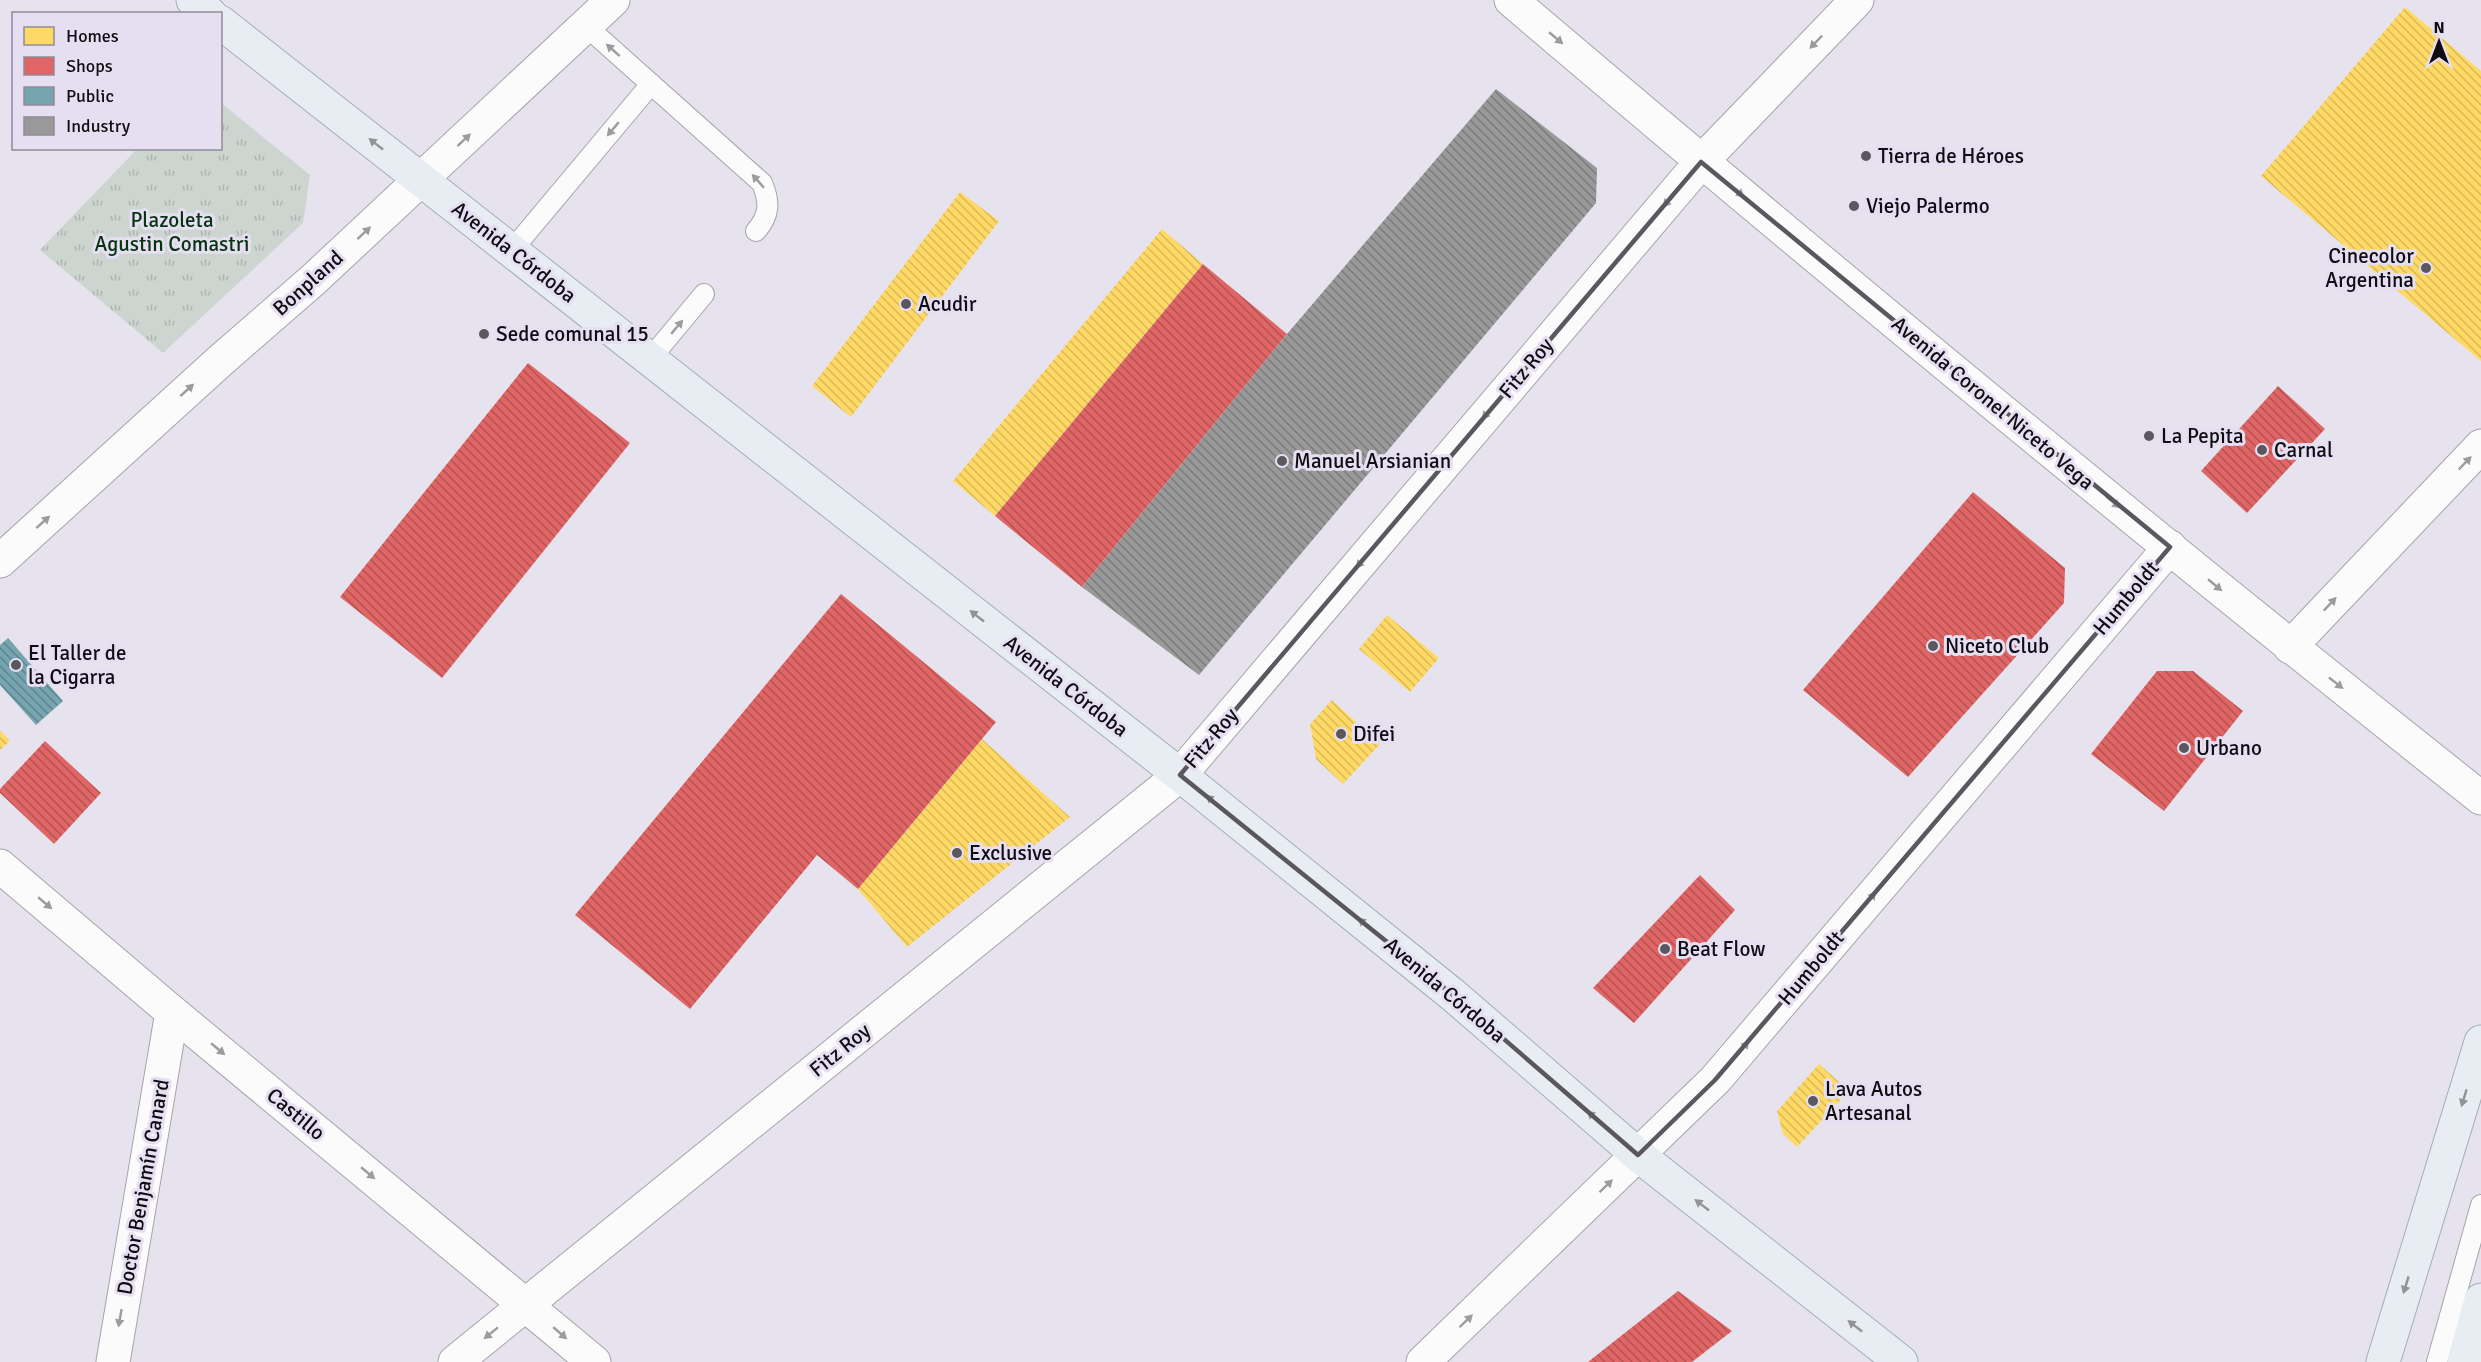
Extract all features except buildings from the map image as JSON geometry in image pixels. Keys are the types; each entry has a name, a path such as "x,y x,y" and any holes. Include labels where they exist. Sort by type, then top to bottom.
{"main road":[{"path":"193,0 208,12"},
{"name":"Avenida Córdoba","path":"222,24 1180,775 1453,995 1638,1155 1901,1362"},
{"path":"2383,1362 2481,1042"},
{"path":"2464,1362 2481,1300"}],"street":[{"name":"Bonpland","path":"0,561 422,180 613,0"},
{"name":"Avenida Coronel Niceto Vega","path":"1511,0 1701,162 2290,647 2481,798"},
{"name":"Fitz Roy","path":"455,1362 1180,775 1701,162 1857,0"},
{"path":"2290,647 2481,446"},
{"name":"Humboldt","path":"1424,1362 1715,1080 2170,548"},
{"name":"Castillo","path":"0,866 172,1012 594,1362"},
{"name":"Doctor Benjamín Canard","path":"113,1362 172,1012"}],"lane":[{"path":"586,26 762,183 769,200 766,220 756,231"},
{"path":"512,250 651,84"},
{"path":"650,359 704,294"},
{"path":"2437,1362 2481,1205"}],"highlighted area":[{"path":"1701,162 2170,547 1715,1080 1638,1155 1453,995 1180,775"}],"green space":[{"name":"Plazoleta Agustin Comastri","path":"222,104 310,175 303,223 163,353 40,250 136,150 222,150"}],"place":[{"name":"Tierra de Héroes","path":"1866,156"},
{"name":"Viejo Palermo","path":"1854,206"},
{"name":"Cinecolor Argentina","path":"2426,268"},
{"name":"Acudir","path":"906,304"},
{"name":"Sede comunal 15","path":"484,334"},
{"name":"La Pepita","path":"2149,436"},
{"name":"Carnal","path":"2262,450"},
{"name":"Manuel Arsianian","path":"1282,461"},
{"name":"Niceto Club","path":"1933,646"},
{"name":"El Taller de la Cigarra","path":"16,665"},
{"name":"Difei","path":"1341,734"},
{"name":"Urbano","path":"2184,748"},
{"name":"Exclusive","path":"957,853"},
{"name":"Beat Flow","path":"1665,949"},
{"name":"Lava Autos Artesanal","path":"1813,1101"}]}
